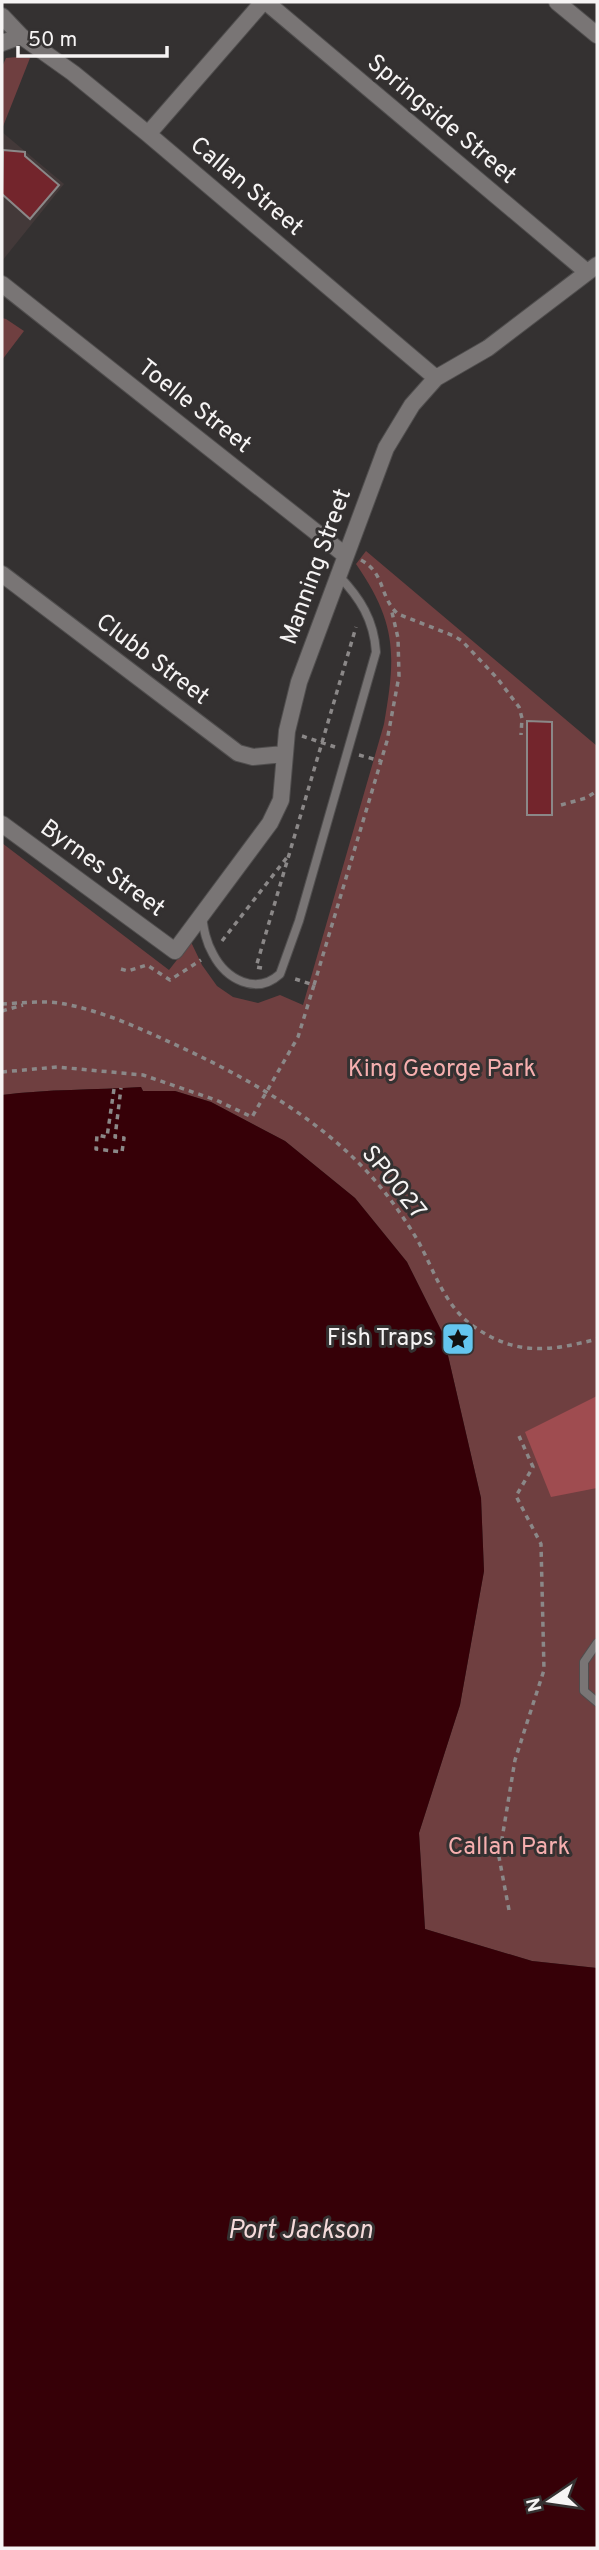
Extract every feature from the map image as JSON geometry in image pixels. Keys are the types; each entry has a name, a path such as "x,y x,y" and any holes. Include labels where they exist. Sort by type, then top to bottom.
{"street":[{"path":"148,134 264,2"},
{"name":"Springside Street","path":"264,2 592,268"},
{"path":"557,2 597,35"},
{"name":"Callan Street","path":"2,16 21,36 73,73 148,134 436,378"},
{"path":"2,43 21,36"},
{"name":"Manning Street","path":"175,951 275,815 282,789 287,732 299,682 386,448 411,405 436,378 488,348 592,268"},
{"name":"Toelle Street","path":"2,284 8,294 345,555"},
{"name":"Clubb Street","path":"2,574 238,753 253,757 284,754"},
{"name":"Byrnes Street","path":"2,824 175,951"}],"lane":[{"path":"202,916 206,940 212,953 235,980 255,986 280,974 299,922 374,661 375,642 369,618 360,599 338,576"},
{"path":"597,1643 584,1662 584,1691 597,1702"}],"path":[{"path":"2,1072 57,1067 143,1075 216,1100 252,1117 298,1037 381,761 399,676 398,638 391,608 378,574 362,561 345,555"},
{"path":"391,608 398,614 461,641 497,678 519,706 522,735"},
{"path":"314,985 256,967 357,625"},
{"path":"287,732 381,761"},
{"path":"561,805 586,798 597,791"},
{"path":"212,953 291,852"},
{"path":"2,1004 31,1003"},
{"path":"2,1011 31,1003"},
{"name":"SP0027","path":"31,1003 63,1003 109,1016 141,1029 233,1072 300,1114 335,1141 383,1190 419,1243 450,1304 473,1327 500,1342 535,1350 567,1347 597,1339"},
{"path":"114,1089 107,1137 97,1135 96,1149 122,1152 124,1138 115,1137 121,1088"},
{"path":"509,1910 499,1857 515,1760 544,1670 541,1544 516,1496 533,1468 519,1436"}],"shaded area":[{"path":"2,132 64,184 2,261"},
{"path":"597,1396 597,1488 551,1497 525,1432"}],"green space":[{"path":"6,58 30,58 2,129 2,67"},
{"path":"2,318 24,331 2,360"},
{"name":"King George Park","path":"366,551 597,746 597,1968 532,1961 425,1929 419,1833 460,1705 484,1571 481,1498 443,1334 407,1262 355,1198 285,1141 211,1102 175,1091 143,1091 141,1087 2,1095 2,843 169,970 191,942 202,965 217,986 233,997 258,1003 280,995 303,1005 384,724 388,700 391,659 386,623 379,604 356,564"}],"water":[{"name":"Port Jackson","path":"141,1087 143,1091 175,1091 211,1102 285,1141 355,1198 407,1262 443,1334 481,1498 484,1571 460,1705 419,1833 425,1929 532,1961 597,1968 597,2548 2,2548 2,1095"}],"building":[{"path":"3,150 25,152 25,156 59,185 30,219 2,194"},
{"path":"527,721 552,722 552,815 527,815"}],"place":[{"name":"Fish Traps","path":"458,1339"}],"park label":[{"name":"Callan Park","path":"509,1848"}]}
